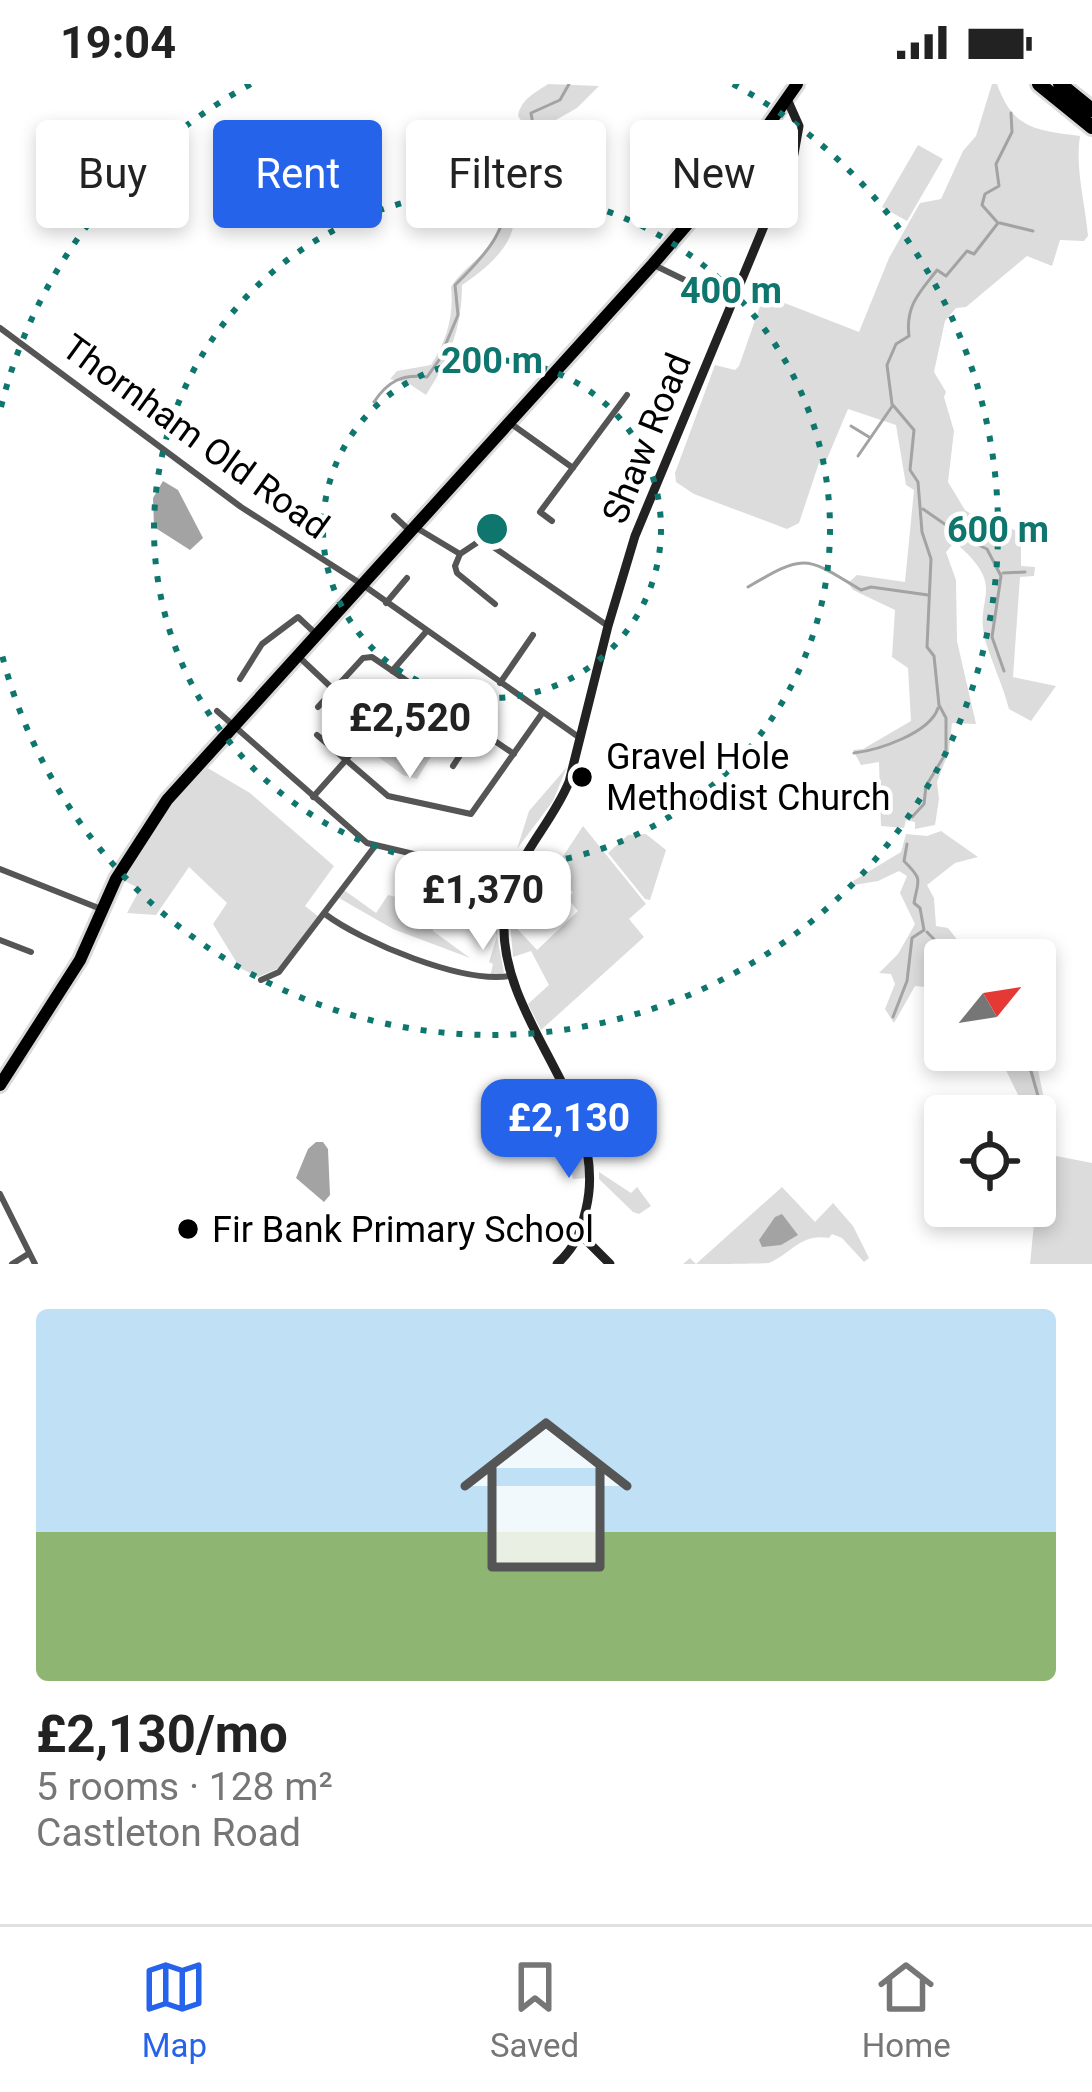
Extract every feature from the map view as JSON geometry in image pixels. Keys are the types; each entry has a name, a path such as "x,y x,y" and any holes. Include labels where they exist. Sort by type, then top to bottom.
{"highway":[{"path":"1039,84 1092,127"},
{"path":"1060,84 1092,110"}],"main road":[{"path":"0,1085 80,960 101,909 153,818 653,264 748,154 797,84"}],"street":[{"name":"Shaw Road","path":"507,896 522,855 562,799 635,536 798,143 799,126 787,99"},
{"path":"653,264 730,302"},
{"name":"Thornham Old Road","path":"0,328 241,507 580,738"},
{"path":"552,520 540,512 627,395"},
{"path":"510,424 573,468"},
{"path":"394,516 460,554"},
{"path":"495,604 454,566 460,554 481,540 608,626"},
{"path":"386,603 407,578"},
{"path":"240,679 262,644 305,609"},
{"path":"298,617 318,636"},
{"path":"392,671 426,632"},
{"path":"500,683 533,640"},
{"path":"318,706 366,656 514,754"},
{"path":"299,657 334,690"},
{"path":"313,797 346,760 403,679"},
{"path":"217,711 375,846 456,864 507,896 503,925 511,976 589,1151 592,1178 581,1235 557,1264"},
{"path":"317,735 395,800 471,814 543,712"},
{"path":"453,766 477,729"},
{"path":"261,980 279,973 375,846"},
{"path":"0,869 101,909"},
{"path":"325,914 351,934 363,934 427,962 479,977 511,976"},
{"path":"0,940 31,952"},
{"path":"0,1194 35,1264"},
{"path":"581,1235 610,1264"},
{"path":"12,1264 28,1254"}],"shaded area":[{"path":"548,84 599,86 577,108 556,120 520,120 520,110"},
{"path":"992,84 997,84 1010,110 1028,125 1080,136 1088,236 1084,241 1060,240 1052,266 1027,256 966,307 956,308 945,321 934,372 946,392 954,431 948,482 965,510 975,517 1021,532 1021,566 1035,567 1034,576 1020,577 1013,677 1056,686 1031,721 1009,709 983,627 986,584 973,560 952,545 946,552 956,580 957,641 976,724 952,723 949,751 937,782 935,825 915,829 915,822 906,820 904,828 881,826 879,762 861,765 853,750 911,721 908,668 892,657 895,610 848,583 857,575 905,582 914,490 906,485 896,425 848,409 824,466 819,463 799,523 787,529 694,494 676,482 675,473 715,365 735,370 739,366 764,295 859,332 889,258 920,203 941,199 963,151 976,136"},
{"path":"918,145 943,159 907,221 882,207"},
{"path":"500,228 513,228 493,260 462,285 453,343 426,395 408,383 390,379 397,371 431,365 450,318 451,287"},
{"path":"163,481 178,490 203,538 190,550 154,527 153,498"},
{"path":"408,712 444,736 417,779 377,756"},
{"path":"206,767 250,793 334,866 305,906 319,917 279,968 258,977 240,968 213,924 227,903 189,867 156,915 127,913 140,889 121,879 165,810"},
{"path":"567,767 553,801 517,849 529,811"},
{"path":"583,826 646,904 629,919 644,937 541,1030 528,1004 549,985 531,951 513,957 510,921 537,950 578,911 568,899 573,892 552,873"},
{"path":"941,831 978,857 955,863 927,885 934,898 936,926 948,928 957,939 924,939 924,987 915,986 894,1023 885,1009 895,984 891,974 879,973 898,954 915,924 900,893 907,876 899,871 878,881 854,885 853,881 901,852 906,834 927,836"},
{"path":"646,834 666,850 650,900 608,853 628,835"},
{"path":"479,883 498,899 497,936 493,925 480,920 472,901"},
{"path":"344,890 376,913 388,895 430,905 433,931 470,958 393,929 339,898"},
{"path":"497,936 504,973 490,977 493,964 489,962"},
{"path":"1006,1071 1038,1071 1043,1095 1018,1095"},
{"path":"561,1132 577,1134 588,1178 573,1179"},
{"path":"316,1142 328,1149 330,1195 324,1202 296,1178"},
{"path":"1056,1156 1092,1163 1092,1264 1030,1264 1034,1227 1056,1227"},
{"path":"599,1172 631,1193 637,1187 651,1206 639,1214 633,1212 599,1179"},
{"path":"782,1187 815,1222 833,1203 853,1226 869,1258 864,1262 832,1234 804,1241 769,1263 696,1264"},
{"path":"782,1214 798,1235 781,1245 762,1247 759,1240"}],"waterway":[{"path":"374,402 396,380 427,377 439,360 458,315 455,285 495,238 512,179 528,158 531,113 560,100 569,84"},
{"path":"912,817 924,804 926,786 946,753 946,718 939,705 934,656 927,647 931,559 922,532 918,482 910,470 914,430 892,404 887,365 896,344 909,336 912,307 925,285 937,270 946,276 967,251 974,254 998,223 982,205 985,194 999,186 996,164 1012,132 1011,113"},
{"path":"1000,223 1033,231"},
{"path":"858,456 893,405"},
{"path":"851,426 869,437"},
{"path":"923,509 946,525 955,523 987,549 1001,576 992,637 1004,671"},
{"path":"748,587 782,568 805,563 828,570 861,590 871,587 928,595"},
{"path":"1003,573 1025,572"},
{"path":"854,753 914,732 938,708"},
{"path":"893,1017 907,981 912,938 924,930 920,908 914,903 917,877 904,861 907,844"},
{"path":"927,932 934,939"},
{"path":"1031,1071 1038,1095"}],"place":[{"name":"Gravel Hole Methodist Church","path":"582,777"},
{"name":"Fir Bank Primary School","path":"188,1229"}]}
